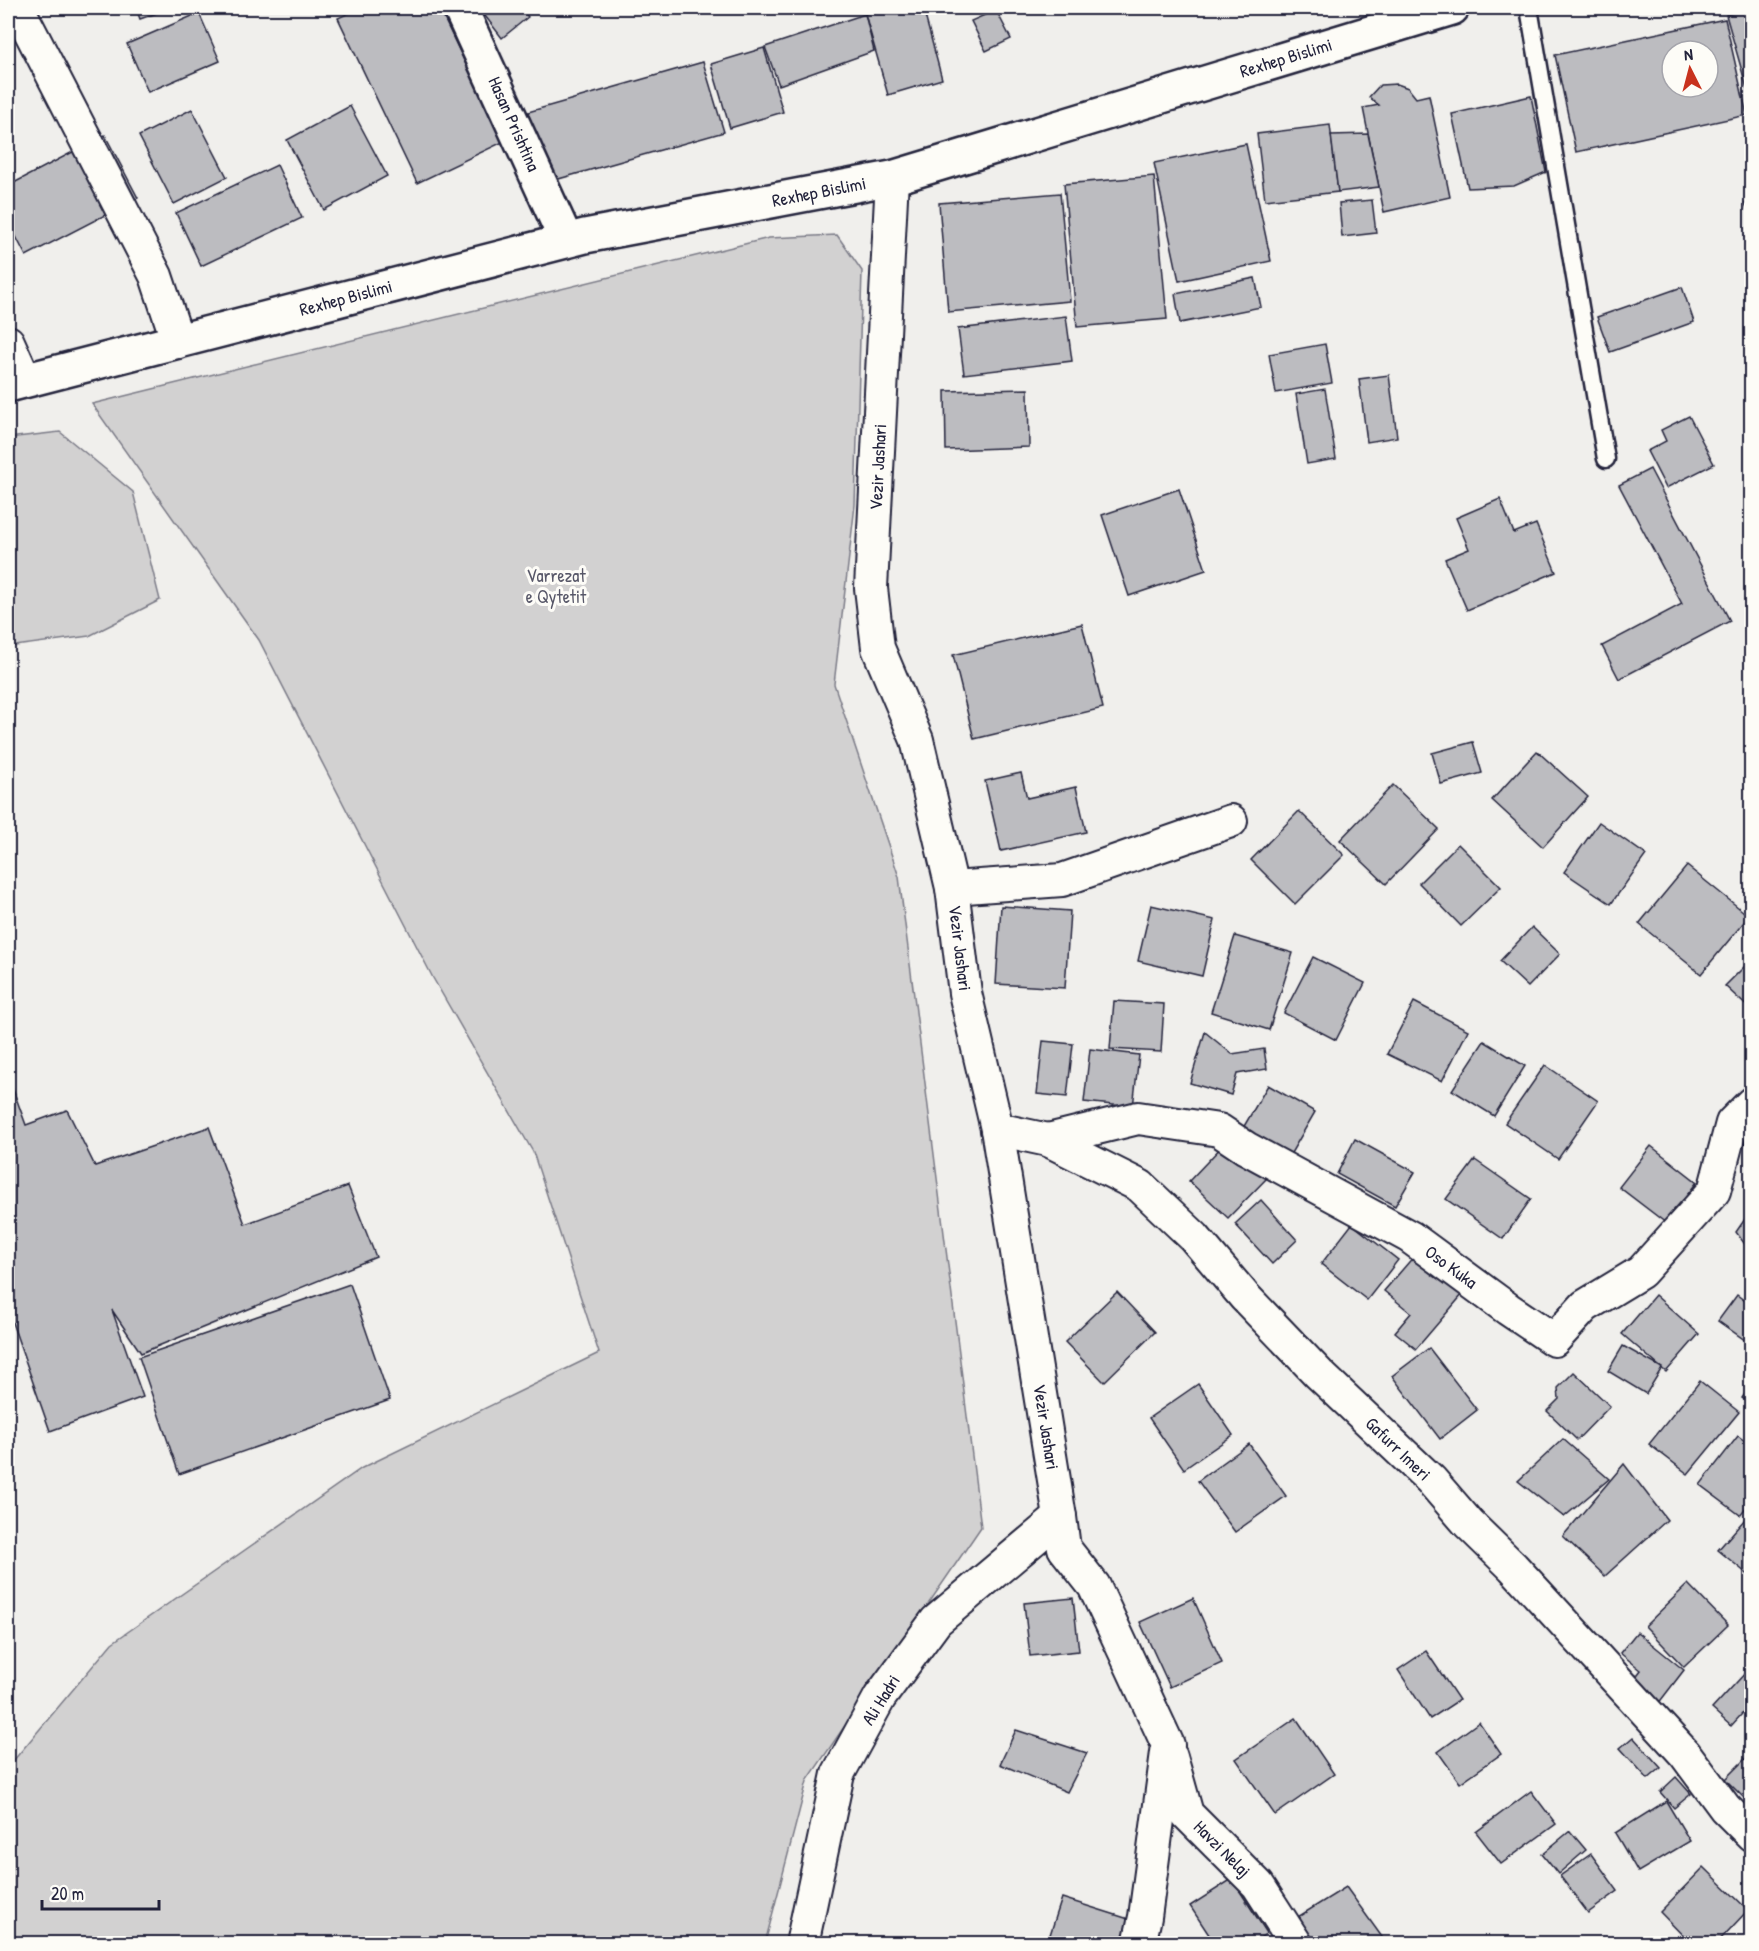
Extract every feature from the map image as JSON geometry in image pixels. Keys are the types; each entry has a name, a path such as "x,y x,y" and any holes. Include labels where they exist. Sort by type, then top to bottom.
{"main road":[{"name":"Hasan Prishtina","path":"460,8 566,240"},
{"name":"Rexhep Bislimi","path":"16,383 566,240 892,178 1452,8"}],"street":[{"path":"18,8 156,276 178,342"},
{"name":"Vezir Jashari","path":"892,178 871,588 878,648 917,740 952,888 965,993 998,1130 1064,1548 1094,1586 1168,1745"},
{"name":"Rexhep Bislimi","path":"8,342 16,383"},
{"name":"Vezir Jashari","path":"952,888 1062,880 1231,821"},
{"name":"Oso Kuka","path":"1048,1140 1138,1118 1219,1130 1246,1148 1410,1237 1554,1340 1585,1306 1641,1272 1714,1191 1732,1123 1752,1103"},
{"name":"Gafurr Imeri","path":"998,1130 1048,1140 1140,1186 1194,1237 1245,1296 1319,1374 1431,1480 1469,1524 1513,1567 1685,1754 1725,1808 1752,1835"},
{"name":"Ali Hadri","path":"802,1944 838,1774 880,1697 936,1621 1060,1517"},
{"path":"1139,1944 1145,1917 1168,1745"},
{"name":"Havzi Nelaj","path":"1168,1745 1187,1814 1258,1885 1296,1944"}],"lane":[{"path":"1529,8 1606,459"}],"green space":[{"name":"Varrezat e Qytetit","path":"837,235 862,271 855,505 834,684 899,877 981,1527 807,1781 765,1943 8,1944 8,1767 112,1643 362,1468 599,1353 533,1152 433,978 259,640 92,404 769,238"},
{"path":"60,432 133,492 160,600 89,636 8,647 8,438"}],"building":[{"path":"136,8 171,8 140,19"},
{"path":"360,8 439,8 503,142 417,183 338,18"},
{"path":"479,8 521,8 528,17 502,38"},
{"path":"886,8 923,8 942,79 888,95 865,14"},
{"path":"1752,8 1752,106 1726,15"},
{"path":"996,10 1011,39 986,51 971,21"},
{"path":"199,13 220,61 148,92 127,44"},
{"path":"865,14 874,51 779,85 765,47"},
{"path":"1725,19 1747,115 1576,152 1555,55"},
{"path":"764,48 783,112 730,128 711,64"},
{"path":"703,62 724,132 548,182 528,112"},
{"path":"1397,84 1408,88 1416,98 1429,95 1450,197 1384,212 1363,108 1379,105 1369,97 1380,85"},
{"path":"1531,96 1546,172 1514,186 1468,188 1452,114"},
{"path":"350,106 387,176 324,210 287,140"},
{"path":"192,109 227,177 174,204 139,136"},
{"path":"1330,125 1338,192 1265,200 1257,134"},
{"path":"1368,134 1379,187 1338,192 1331,135"},
{"path":"105,135 138,198 26,256 8,221 8,186"},
{"path":"1246,144 1271,261 1179,281 1154,163"},
{"path":"277,165 302,218 201,266 176,213"},
{"path":"1154,176 1167,319 1077,327 1064,184"},
{"path":"1060,193 1070,301 948,312 939,203"},
{"path":"1372,200 1376,233 1342,237 1339,203"},
{"path":"1752,201 1752,221 1745,203"},
{"path":"1255,278 1261,307 1180,323 1175,294"},
{"path":"1682,287 1694,322 1610,352 1597,317"},
{"path":"1066,316 1072,361 964,374 958,329"},
{"path":"1325,344 1332,383 1276,393 1269,354"},
{"path":"1389,375 1397,437 1367,442 1359,379"},
{"path":"1028,389 1029,447 946,450 945,391"},
{"path":"1325,389 1336,459 1307,464 1296,394"},
{"path":"1689,416 1714,464 1666,488 1647,451 1666,441 1661,430"},
{"path":"1650,469 1730,621 1619,679 1602,646 1682,604 1619,485"},
{"path":"1179,489 1206,570 1129,596 1102,515"},
{"path":"1500,499 1514,533 1536,524 1556,572 1467,610 1445,559 1469,549 1456,518"},
{"path":"1082,624 1103,708 974,739 953,655"},
{"path":"1473,742 1482,773 1441,784 1432,753"},
{"path":"1537,751 1588,797 1543,847 1492,800"},
{"path":"1021,773 1027,798 1076,787 1086,832 1001,851 985,781"},
{"path":"1393,785 1439,829 1386,884 1340,840"},
{"path":"1299,811 1344,855 1295,904 1251,860"},
{"path":"1599,822 1646,855 1611,904 1564,872"},
{"path":"1458,844 1501,887 1461,926 1419,883"},
{"path":"1687,866 1749,916 1701,974 1639,924"},
{"path":"1151,905 1215,920 1202,976 1138,961"},
{"path":"1001,906 1070,911 1065,988 996,984"},
{"path":"1532,927 1560,954 1528,987 1500,961"},
{"path":"1235,936 1293,953 1269,1030 1211,1012"},
{"path":"1313,957 1365,983 1336,1040 1284,1013"},
{"path":"1752,959 1752,1011 1725,986"},
{"path":"8,974 14,995 8,998"},
{"path":"1114,1001 1164,1004 1161,1052 1110,1049"},
{"path":"1414,1002 1468,1030 1442,1081 1387,1054"},
{"path":"1205,1032 1232,1054 1264,1049 1267,1069 1237,1074 1231,1095 1190,1083"},
{"path":"1043,1041 1073,1044 1067,1097 1037,1094"},
{"path":"1484,1041 1525,1066 1494,1116 1452,1090"},
{"path":"1090,1049 1139,1055 1133,1107 1084,1102"},
{"path":"1545,1065 1598,1101 1558,1159 1505,1123"},
{"path":"11,1084 26,1125 67,1110 95,1166 209,1127 245,1224 348,1186 376,1257 141,1353 112,1310 143,1397 50,1431 8,1311 8,1086"},
{"path":"1268,1085 1315,1112 1290,1155 1243,1128"},
{"path":"1355,1139 1415,1172 1395,1206 1337,1174"},
{"path":"1227,1141 1267,1178 1228,1218 1189,1181"},
{"path":"1651,1146 1697,1182 1666,1223 1619,1187"},
{"path":"1475,1160 1531,1199 1503,1239 1446,1199"},
{"path":"1261,1200 1297,1240 1272,1264 1235,1224"},
{"path":"1752,1209 1752,1254 1736,1232"},
{"path":"1352,1224 1398,1260 1367,1300 1321,1264"},
{"path":"1421,1248 1468,1288 1416,1349 1395,1332 1411,1313 1384,1291"},
{"path":"350,1284 390,1400 179,1474 139,1357"},
{"path":"1117,1292 1155,1332 1104,1382 1065,1342"},
{"path":"1655,1295 1699,1334 1666,1372 1622,1334"},
{"path":"1737,1295 1752,1306 1752,1345 1718,1321"},
{"path":"1623,1346 1662,1368 1646,1394 1608,1371"},
{"path":"1429,1348 1477,1410 1440,1439 1392,1376"},
{"path":"1574,1372 1610,1406 1577,1440 1547,1411 1559,1399 1558,1388"},
{"path":"1700,1381 1739,1412 1688,1474 1649,1444"},
{"path":"1198,1384 1233,1435 1184,1469 1149,1418"},
{"path":"1752,1384 1752,1404 1742,1398"},
{"path":"1738,1436 1752,1446 1752,1500 1740,1515 1700,1485"},
{"path":"1563,1439 1609,1479 1564,1517 1518,1481"},
{"path":"1249,1444 1286,1496 1235,1532 1198,1481"},
{"path":"1624,1464 1667,1520 1605,1576 1563,1536"},
{"path":"1752,1511 1752,1578 1718,1550"},
{"path":"1688,1584 1728,1625 1684,1667 1645,1626"},
{"path":"1073,1598 1079,1651 1030,1656 1024,1603"},
{"path":"1193,1598 1222,1663 1170,1687 1140,1622"},
{"path":"1637,1632 1684,1670 1658,1704 1631,1683 1641,1670 1620,1653"},
{"path":"1426,1651 1459,1700 1430,1719 1398,1670"},
{"path":"1748,1670 1752,1673 1752,1703 1731,1726 1712,1709"},
{"path":"1296,1718 1334,1774 1275,1815 1236,1759"},
{"path":"1479,1722 1501,1754 1460,1783 1438,1752"},
{"path":"1016,1730 1087,1753 1067,1792 1000,1764"},
{"path":"1633,1737 1661,1768 1648,1779 1620,1748"},
{"path":"1752,1752 1752,1806 1725,1779"},
{"path":"1676,1777 1691,1794 1674,1808 1660,1792"},
{"path":"1531,1791 1556,1824 1501,1864 1476,1832"},
{"path":"1666,1801 1690,1841 1638,1872 1615,1833"},
{"path":"1570,1831 1586,1850 1558,1874 1542,1854"},
{"path":"1591,1854 1618,1891 1588,1913 1560,1876"},
{"path":"1704,1867 1748,1910 1716,1944 1691,1944 1660,1912"},
{"path":"1232,1879 1267,1933 1251,1944 1215,1944 1190,1906"},
{"path":"1346,1887 1387,1944 1310,1944 1293,1920"},
{"path":"1062,1898 1135,1921 1127,1944 1047,1944"}]}
